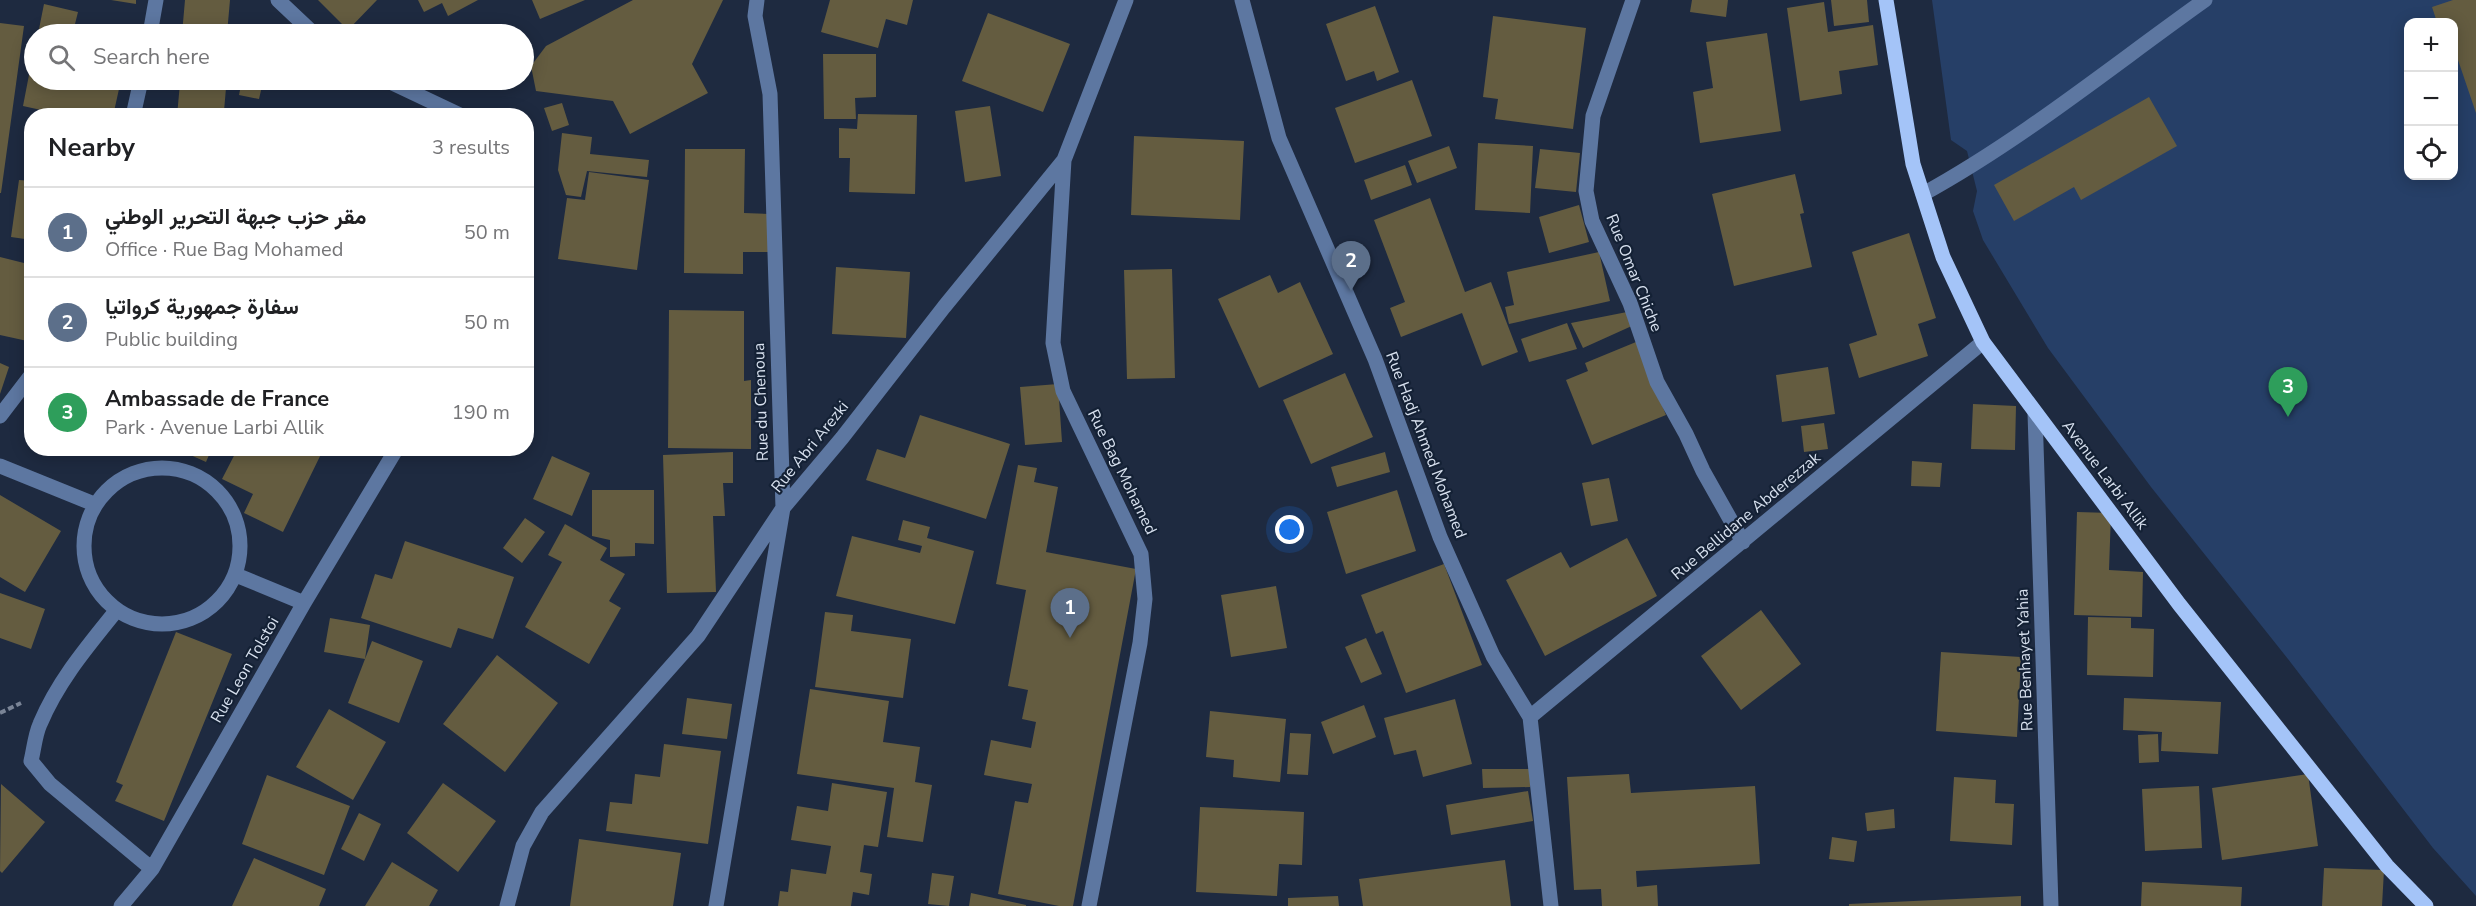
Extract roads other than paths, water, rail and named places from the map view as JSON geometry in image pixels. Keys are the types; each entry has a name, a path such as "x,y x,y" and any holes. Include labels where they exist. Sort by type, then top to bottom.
{"main road":[{"name":"Avenue Larbi Allik","path":"1886,0 1913,164 1943,257 1983,342 2179,604 2387,866 2426,906"}],"street":[{"path":"152,24 156,0"},
{"path":"278,0 303,24"},
{"name":"Rue du Chenoua","path":"716,906 783,508 771,94 755,16 758,0"},
{"name":"Rue Abri Arezki","path":"507,906 523,846 542,813 698,636 783,508 842,438 944,306 1064,160 1126,0"},
{"name":"Rue Hadj Ahmed Mohamed","path":"1242,0 1279,138 1375,359 1440,537 1493,656 1530,717 1551,906"},
{"name":"Rue Omar Chiche","path":"1633,0 1593,116 1586,191 1592,221 1630,303 1657,382 1686,434 1702,471 1743,542"},
{"path":"1923,194 1964,172 2073,97 2205,0"},
{"path":"135,108 139,90"},
{"path":"407,90 445,108"},
{"name":"Rue Bag Mohamed","path":"1064,160 1053,343 1063,391 1141,554 1145,598 1140,642 1089,906"},
{"name":"Rue Bellidane Abderezzak","path":"1530,717 1983,342"},
{"path":"0,416 24,384"},
{"name":"Rue Benhayet Yahia","path":"2036,413 2052,906"},
{"name":"Rue Leon Tolstoi","path":"122,906 152,869 304,603 392,456"},
{"path":"0,466 94,504"},
{"path":"161,467 188,471 211,484 229,504 238,529 240,555 236,575 216,603 194,618 168,625 140,622 116,611 99,594 88,574 83,550 85,526 94,504 112,484 135,471 161,467"},
{"path":"236,575 304,603"},
{"path":"116,611 72,665 59,687 39,726 31,761 50,784 152,869"}],"place":[{"name":"سفارة جمهورية كرواتيا","path":"1351,291"},
{"name":"Ambassade de France","path":"2288,417"},
{"name":"مقر حزب جبهة التحرير الوطني","path":"1070,638"}]}
